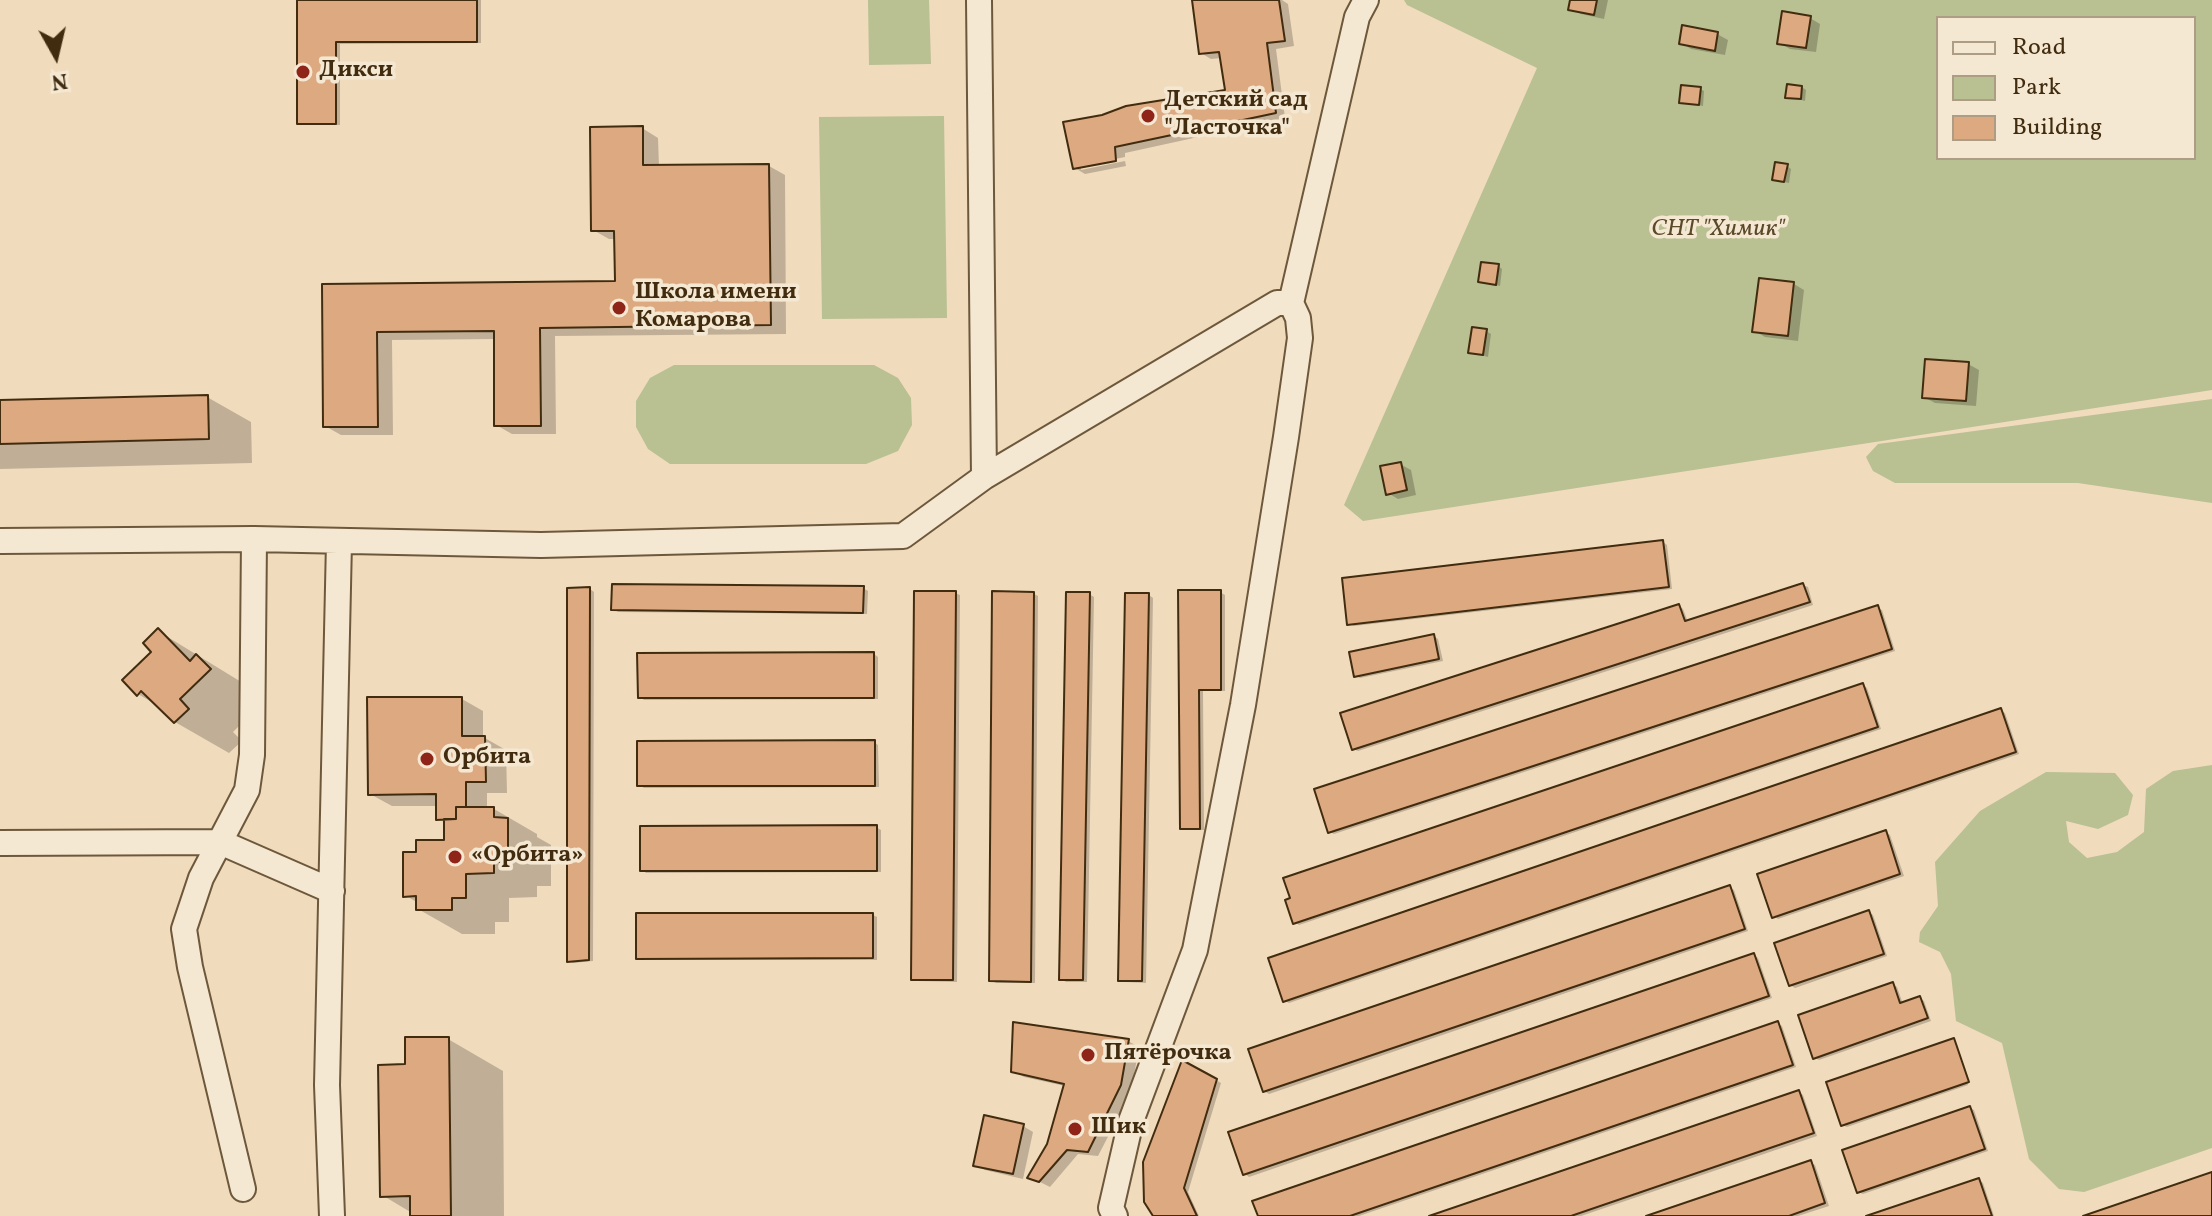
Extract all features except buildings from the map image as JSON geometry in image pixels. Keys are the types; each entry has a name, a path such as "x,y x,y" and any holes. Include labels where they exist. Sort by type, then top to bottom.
{"street":[{"path":"979,0 984,477"},
{"path":"1108,1213 1131,1121 1195,950 1243,705 1286,437 1300,338 1298,318 1291,303 1357,17 1366,0"},
{"path":"0,541 254,539 541,545 903,536 984,477 1277,303 1291,303"},
{"path":"243,1189 190,967 184,929 201,878 247,790 252,755 254,539"},
{"path":"332,1216 327,1085 339,542"},
{"path":"0,843 220,842 332,891"}],"green space":[{"path":"868,0 929,0 931,64 869,65"},
{"name":"СНТ \"Химик\"","path":"1404,0 2212,0 2212,390 1363,521 1344,505 1537,68 1407,5"},
{"path":"944,116 947,318 822,319 819,117"},
{"path":"674,365 874,365 898,378 911,398 912,425 898,451 866,464 670,464 648,449 636,427 636,401 650,378"},
{"path":"2212,399 2212,503 2078,483 1895,483 1873,471 1866,457 1878,444"},
{"path":"2212,765 2212,1148 2084,1192 2059,1189 2029,1159 2002,1043 1956,1021 1951,974 1940,952 1919,942 1920,932 1938,906 1935,862 1980,811 2046,772 2115,773 2133,795 2128,815 2098,829 2066,821 2069,842 2087,858 2117,852 2144,832 2146,789 2173,771"}],"place":[{"name":"Дикси","path":"303,72"},
{"name":"Детский сад \"Ласточка\"","path":"1148,116"},
{"name":"Школа имени Комарова","path":"619,308"},
{"name":"Орбита","path":"427,759"},
{"name":"«Орбита»","path":"455,857"},
{"name":"Пятёрочка","path":"1088,1055"},
{"name":"Шик","path":"1075,1129"}]}
